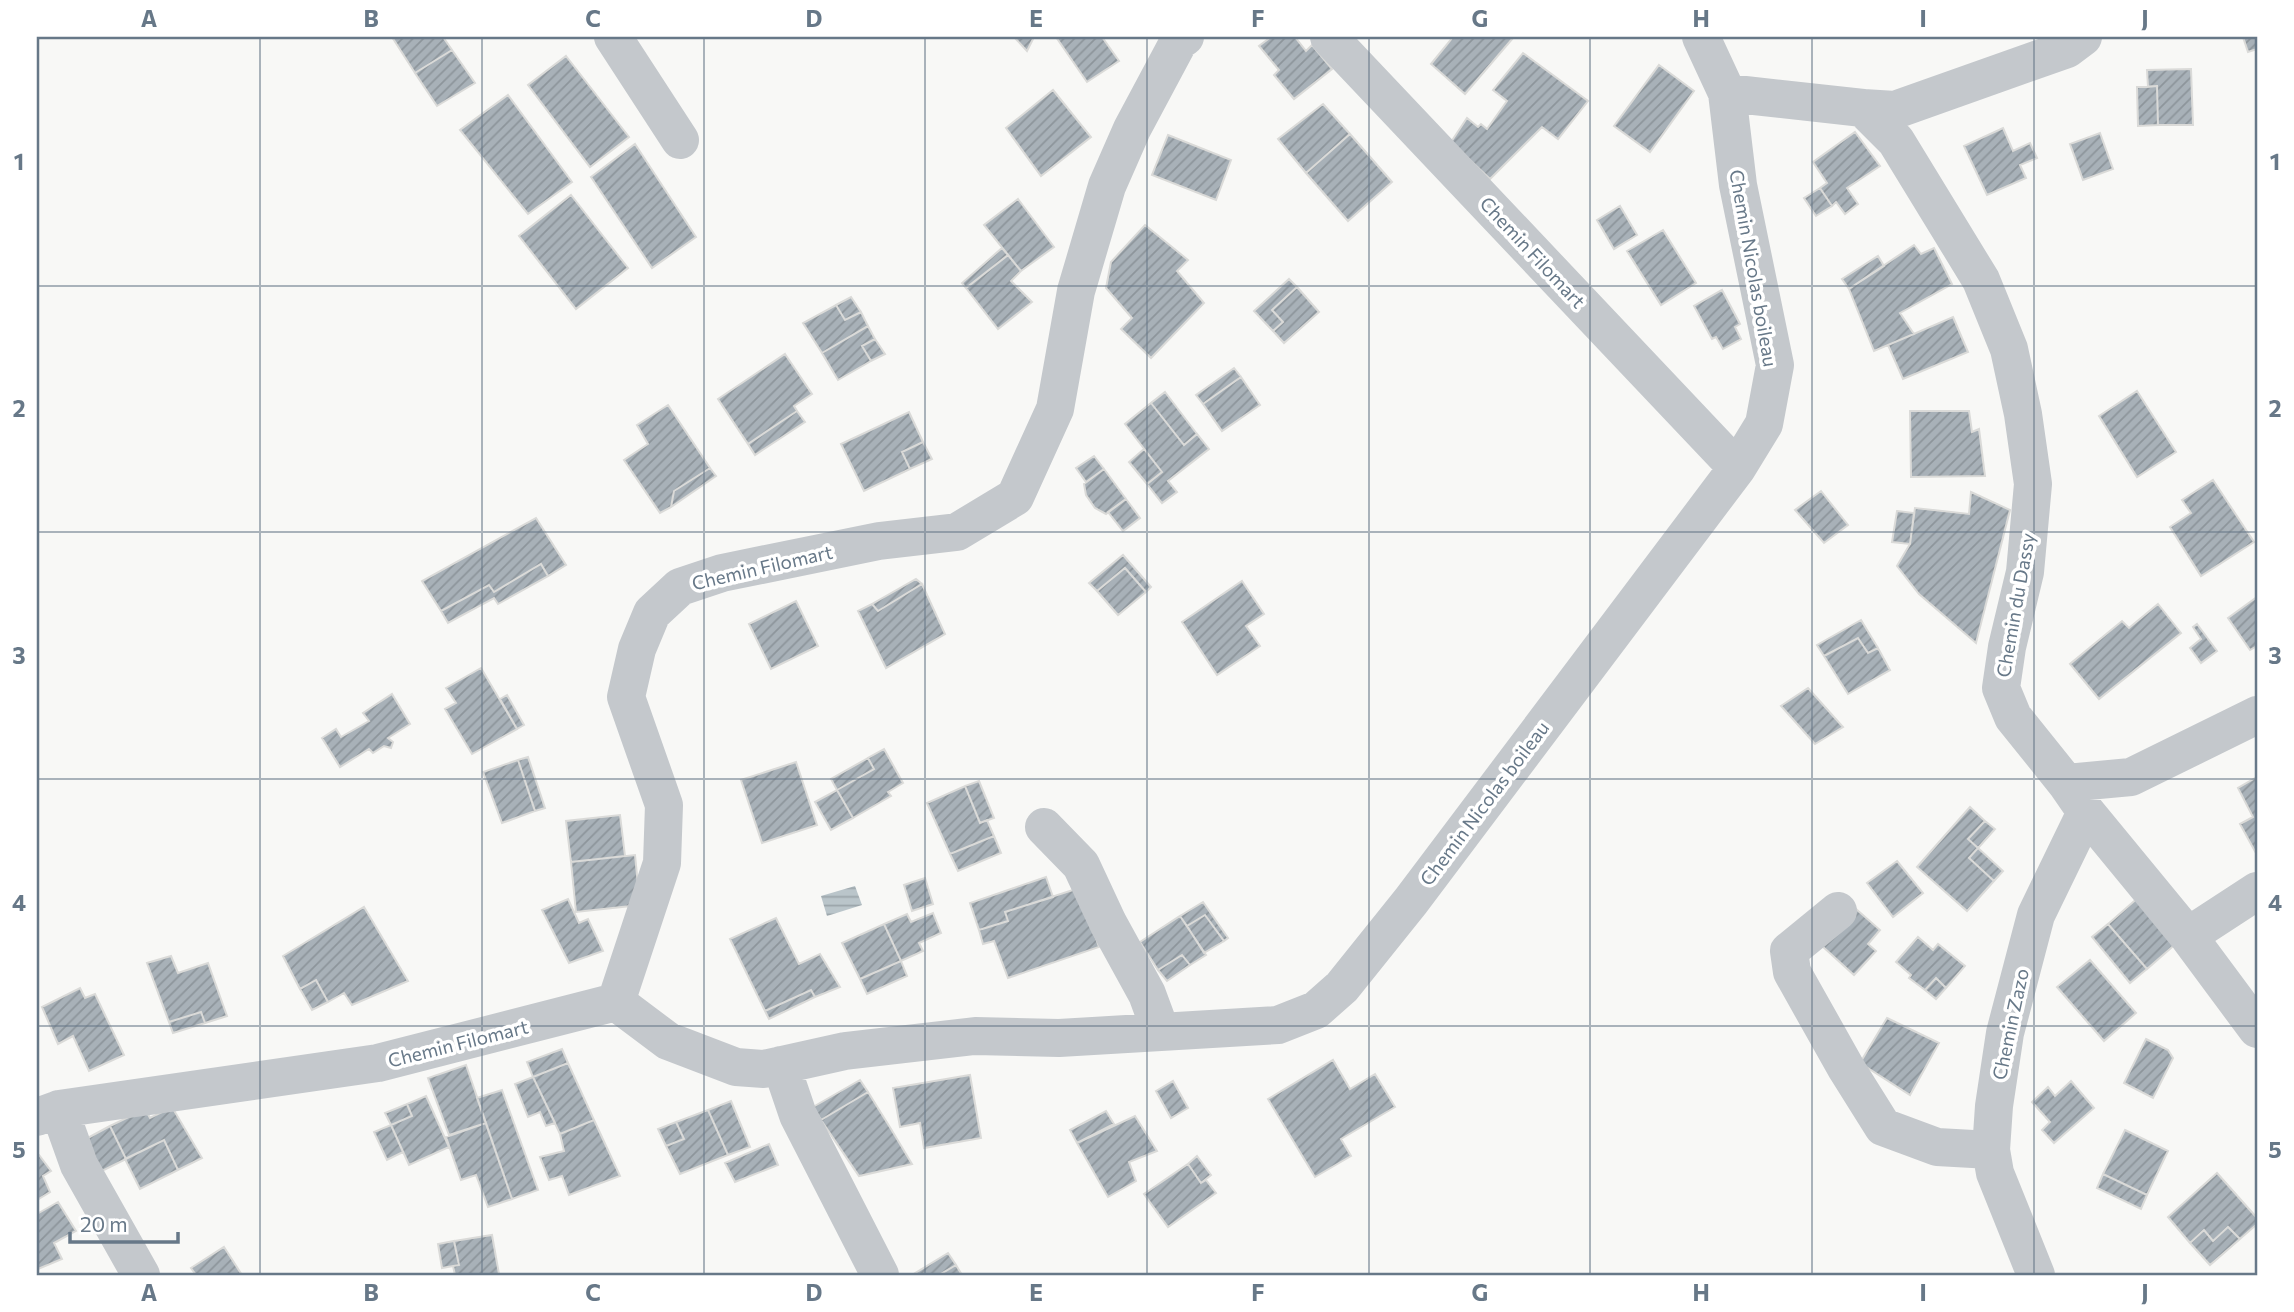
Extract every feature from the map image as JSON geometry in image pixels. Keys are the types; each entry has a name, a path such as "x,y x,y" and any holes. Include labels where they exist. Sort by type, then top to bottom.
{"street":[{"path":"612,37 680,140"},
{"name":"Chemin Filomart","path":"141,1275 48,1113 378,1063 616,1002 662,863 664,805 626,696 637,649 652,613 680,587 722,573 879,541 957,533 1015,497 1055,409 1076,291 1107,187 1156,82 1179,41 1185,37"},
{"name":"Chemin Filomart","path":"1329,37 1737,468"},
{"path":"1701,37 1727,93 1895,110 2067,49 2083,37"},
{"name":"Chemin Nicolas boileau","path":"616,1002 668,1041 736,1067 764,1069 845,1051 975,1036 1059,1038 1278,1025 1315,1010 1342,987 1411,901 1737,468 1764,425 1775,365 1738,185 1727,93"},
{"name":"Chemin du Dassy","path":"1863,108 1896,141 1981,280 2009,349 2023,414 2033,484 2025,572 2007,647 2001,688 2013,717 2189,936 2257,1030"},
{"path":"2076,797 2131,777 2257,715"},
{"name":"Chemin Zazo","path":"2036,1275 1995,1173 1991,1150 1994,1106 2005,1033 2036,915 2076,797"},
{"path":"1044,827 1081,865 1108,923 1147,994 1161,1032"},
{"path":"2189,936 2257,891"},
{"path":"1838,911 1789,951 1792,972 1883,1127 1937,1147 1991,1150"},
{"path":"781,1065 798,1115 880,1275"}],"shaded area":[{"path":"855,886 862,905 827,916 821,896"}],"building":[{"path":"392,37 443,37 452,50 415,73"},
{"path":"1014,37 1034,37 1027,51"},
{"path":"1056,37 1102,37 1119,61 1087,82"},
{"path":"1271,37 1295,37 1306,51 1312,45 1332,69 1294,99 1274,75 1279,70 1259,46"},
{"path":"1453,37 1513,38 1465,94 1431,64"},
{"path":"2243,37 2257,37 2257,49 2248,52"},
{"path":"452,50 475,83 437,106 415,73"},
{"path":"1523,53 1588,101 1558,139 1542,127 1490,179 1451,142 1467,118 1478,127 1481,124 1487,129 1507,101 1493,90"},
{"path":"566,56 629,137 590,167 528,85"},
{"path":"1659,65 1694,91 1650,152 1614,126"},
{"path":"2191,69 2193,125 2158,125 2157,86 2148,87 2147,70"},
{"path":"2157,86 2158,125 2138,126 2137,87"},
{"path":"1053,90 1091,137 1041,176 1006,128"},
{"path":"508,95 572,182 528,214 460,130"},
{"path":"1323,104 1350,134 1306,173 1278,139"},
{"path":"2003,128 2013,151 2030,143 2037,158 2020,165 2026,178 1987,195 1964,146"},
{"path":"1855,132 1880,166 1847,188 1858,204 1845,214 1836,202 1832,206 1820,188 1827,183 1813,162"},
{"path":"2100,133 2113,169 2083,180 2070,144"},
{"path":"1350,134 1392,182 1348,221 1306,173"},
{"path":"1168,135 1231,160 1216,200 1152,175"},
{"path":"635,144 696,237 652,268 591,177"},
{"path":"1820,188 1832,206 1816,216 1804,198"},
{"path":"571,195 628,268 576,309 519,236"},
{"path":"1018,199 1054,247 1021,271 984,225"},
{"path":"1620,206 1637,235 1614,249 1597,220"},
{"path":"1145,225 1188,260 1177,271 1204,303 1151,358 1121,329 1132,318 1106,288 1111,262"},
{"path":"1663,230 1696,283 1661,305 1627,251"},
{"path":"1914,245 1921,254 1934,248 1952,284 1900,313 1914,334 1874,351 1849,289"},
{"path":"1002,248 1008,255 966,288 962,283"},
{"path":"1008,255 1021,271 1011,281 1032,302 998,329 966,288"},
{"path":"1878,256 1884,266 1849,289 1842,279"},
{"path":"1289,279 1297,287 1272,310 1283,322 1273,331 1254,311"},
{"path":"1297,287 1319,312 1284,343 1273,331 1283,322 1272,310"},
{"path":"1722,290 1740,324 1735,327 1741,339 1723,349 1716,337 1712,339 1694,306"},
{"path":"851,297 861,312 845,320 836,305"},
{"path":"836,305 845,320 861,312 868,326 822,353 803,323"},
{"path":"1953,317 1968,352 1903,379 1888,345"},
{"path":"868,326 875,339 862,346 871,361 838,380 822,353"},
{"path":"875,339 885,354 871,361 862,346"},
{"path":"785,354 812,394 794,406 797,411 748,444 718,399"},
{"path":"1234,368 1241,377 1203,404 1196,395"},
{"path":"1241,377 1260,405 1222,431 1203,404"},
{"path":"2137,391 2176,452 2137,477 2099,416"},
{"path":"1165,392 1197,434 1184,445 1151,403"},
{"path":"1151,403 1184,445 1197,434 1209,449 1168,481 1177,492 1162,503 1147,484 1162,472 1125,424"},
{"path":"668,405 710,468 674,491 671,507 660,513 624,460 648,444 637,425"},
{"path":"797,411 805,422 755,455 748,444"},
{"path":"1910,411 1969,411 1972,432 1979,429 1985,476 1911,477"},
{"path":"909,412 923,442 902,452 910,469 864,491 841,444"},
{"path":"923,442 932,459 910,469 902,452"},
{"path":"1144,449 1162,472 1147,484 1129,462"},
{"path":"1094,456 1104,469 1086,482 1076,468"},
{"path":"710,468 716,476 671,507 674,491"},
{"path":"1104,469 1126,499 1106,514 1095,508 1086,495 1084,484"},
{"path":"2213,480 2254,542 2201,576 2170,527 2191,513 2182,500"},
{"path":"1821,491 1848,525 1824,543 1795,510"},
{"path":"1971,492 2010,510 1976,643 1919,594 1897,566 1910,544 1915,508 1969,514"},
{"path":"1126,499 1140,518 1123,531 1108,512"},
{"path":"1897,511 1914,513 1910,544 1892,542"},
{"path":"536,518 566,565 548,576 541,564 494,592 489,585 441,611 422,581"},
{"path":"1123,555 1151,587 1146,592 1125,568 1097,591 1089,583"},
{"path":"541,564 548,576 498,604 494,598 448,623 441,611 489,585 494,592"},
{"path":"1125,568 1146,592 1118,615 1097,591"},
{"path":"916,579 922,584 878,611 872,604"},
{"path":"1242,581 1264,614 1246,626 1260,646 1217,675 1182,622"},
{"path":"922,584 945,634 886,668 858,611 872,604 878,611"},
{"path":"2257,597 2257,646 2250,650 2228,618"},
{"path":"796,601 818,646 771,669 749,624"},
{"path":"2158,604 2181,633 2099,699 2070,664 2122,621 2129,628"},
{"path":"1861,620 1878,648 1868,653 1858,638 1824,656 1817,645"},
{"path":"2197,624 2217,651 2201,663 2190,648 2201,639 2193,627"},
{"path":"1858,638 1868,653 1878,648 1890,670 1848,694 1824,656"},
{"path":"481,668 517,729 472,754 445,709 456,703 446,688"},
{"path":"1808,688 1843,727 1815,744 1781,706"},
{"path":"392,694 410,724 388,738 393,742 391,748 384,746 373,753 369,749 340,767 322,738 336,729 341,737 369,721 363,713"},
{"path":"507,695 524,725 517,729 500,699"},
{"path":"884,749 903,783 888,792 891,796 853,818 837,790 874,769 868,758"},
{"path":"528,757 545,808 535,811 518,760"},
{"path":"868,758 874,769 837,790 831,779"},
{"path":"518,760 535,811 502,823 483,772"},
{"path":"796,762 817,825 762,843 741,780"},
{"path":"2257,777 2257,855 2240,824 2253,817 2238,788"},
{"path":"979,781 994,818 980,823 965,786"},
{"path":"965,786 980,823 987,820 994,836 950,854 927,803"},
{"path":"837,790 853,818 831,830 815,802"},
{"path":"1970,807 1985,821 1968,839 1978,848 1969,858 1994,881 1967,911 1917,867"},
{"path":"620,815 625,856 571,862 566,821"},
{"path":"1985,821 1995,829 1978,848 1968,839"},
{"path":"994,836 1001,853 958,871 950,854"},
{"path":"1978,848 2003,871 1994,881 1969,858"},
{"path":"635,855 640,905 576,912 571,862"},
{"path":"1897,861 1923,893 1893,917 1867,883"},
{"path":"1046,877 1053,897 1005,912 1008,921 979,930 970,903"},
{"path":"925,878 933,904 912,911 904,885"},
{"path":"1079,888 1099,947 1008,978 994,941 983,944 979,930 1008,921 1005,912"},
{"path":"2140,896 2179,941 2147,969 2108,924"},
{"path":"568,899 579,923 588,919 603,951 569,963 542,910"},
{"path":"1203,902 1228,938 1224,941 1205,915 1187,926 1180,916"},
{"path":"364,907 408,981 352,1005 344,993 328,1002 316,980 300,989 283,956"},
{"path":"1856,909 1880,930 1868,944 1876,951 1854,975 1822,946"},
{"path":"933,913 941,933 919,943 923,951 901,961 884,924 907,914 911,922"},
{"path":"1205,915 1224,941 1204,953 1187,926"},
{"path":"1180,916 1206,955 1190,965 1182,955 1158,970 1140,942"},
{"path":"776,918 799,964 820,954 840,987 815,997 811,990 765,1011 730,939"},
{"path":"884,924 901,961 860,979 842,943"},
{"path":"2108,924 2147,969 2130,983 2092,937"},
{"path":"1918,937 1933,950 1938,944 1965,966 1946,988 1936,978 1925,990 1909,978 1911,975 1896,962"},
{"path":"1182,955 1190,965 1167,981 1158,970"},
{"path":"171,956 178,973 208,963 227,1016 205,1023 201,1012 169,1022 147,963"},
{"path":"2090,960 2136,1013 2104,1041 2057,987"},
{"path":"901,961 907,976 867,994 860,979"},
{"path":"1936,978 1946,988 1936,999 1925,990"},
{"path":"316,980 328,1002 312,1010 300,989"},
{"path":"80,988 85,998 95,994 124,1055 89,1071 73,1036 58,1044 42,1007"},
{"path":"811,990 815,997 769,1019 765,1011"},
{"path":"201,1012 205,1023 173,1033 169,1022"},
{"path":"1887,1018 1939,1043 1910,1095 1860,1063"},
{"path":"2146,1039 2168,1050 2173,1058 2153,1098 2124,1083"},
{"path":"562,1049 568,1063 533,1077 527,1062"},
{"path":"1333,1060 1350,1089 1375,1074 1395,1107 1341,1139 1351,1156 1315,1177 1268,1099"},
{"path":"568,1063 594,1120 560,1134 533,1077"},
{"path":"466,1065 486,1123 449,1135 428,1078"},
{"path":"970,1075 981,1138 924,1148 920,1123 900,1127 893,1088"},
{"path":"533,1077 555,1123 546,1126 540,1112 528,1117 515,1084"},
{"path":"860,1080 868,1092 821,1120 813,1107"},
{"path":"1173,1081 1188,1108 1171,1118 1156,1091"},
{"path":"2071,1081 2094,1108 2054,1143 2042,1130 2050,1122 2032,1102 2048,1087 2055,1096"},
{"path":"502,1090 538,1190 512,1199 477,1098"},
{"path":"868,1092 912,1164 859,1176 821,1120"},
{"path":"426,1096 449,1147 409,1165 391,1125 412,1116 407,1104"},
{"path":"731,1101 750,1147 728,1155 708,1110"},
{"path":"407,1104 412,1116 391,1125 385,1113"},
{"path":"172,1107 202,1158 178,1170 164,1140 126,1159 110,1126 145,1109 150,1118"},
{"path":"708,1110 728,1155 680,1174 666,1146 684,1139 676,1122"},
{"path":"1106,1111 1114,1124 1077,1143 1070,1130"},
{"path":"1135,1116 1157,1151 1129,1162 1136,1181 1108,1197 1077,1143"},
{"path":"594,1120 620,1176 569,1195 562,1176 549,1180 540,1157 564,1151 560,1134"},
{"path":"676,1122 684,1139 666,1146 658,1129"},
{"path":"486,1123 512,1199 488,1207 476,1175 461,1180 446,1137"},
{"path":"391,1125 403,1152 387,1160 374,1132"},
{"path":"110,1126 126,1159 102,1171 84,1140"},
{"path":"2125,1130 2168,1151 2147,1195 2103,1174"},
{"path":"164,1140 178,1170 140,1189 125,1159"},
{"path":"769,1144 778,1165 735,1182 725,1163"},
{"path":"37,1155 51,1171 43,1176 50,1192 37,1200"},
{"path":"1197,1156 1211,1175 1201,1183 1188,1164"},
{"path":"1188,1164 1201,1183 1206,1180 1216,1193 1168,1227 1144,1194"},
{"path":"2217,1173 2257,1218 2257,1224 2240,1239 2228,1227 2213,1241 2204,1230 2190,1243 2168,1217"},
{"path":"2103,1174 2147,1195 2141,1209 2097,1188"},
{"path":"58,1202 76,1231 54,1243 62,1259 38,1269 37,1214"},
{"path":"2228,1227 2240,1239 2210,1265 2190,1243 2204,1230 2213,1241"},
{"path":"492,1235 499,1274 455,1275 453,1266 459,1265 454,1241"},
{"path":"454,1241 459,1265 442,1268 438,1244"},
{"path":"224,1247 242,1275 196,1275 191,1268"},
{"path":"948,1253 956,1265 939,1275 912,1275"},
{"path":"956,1265 962,1275 939,1275"}]}
